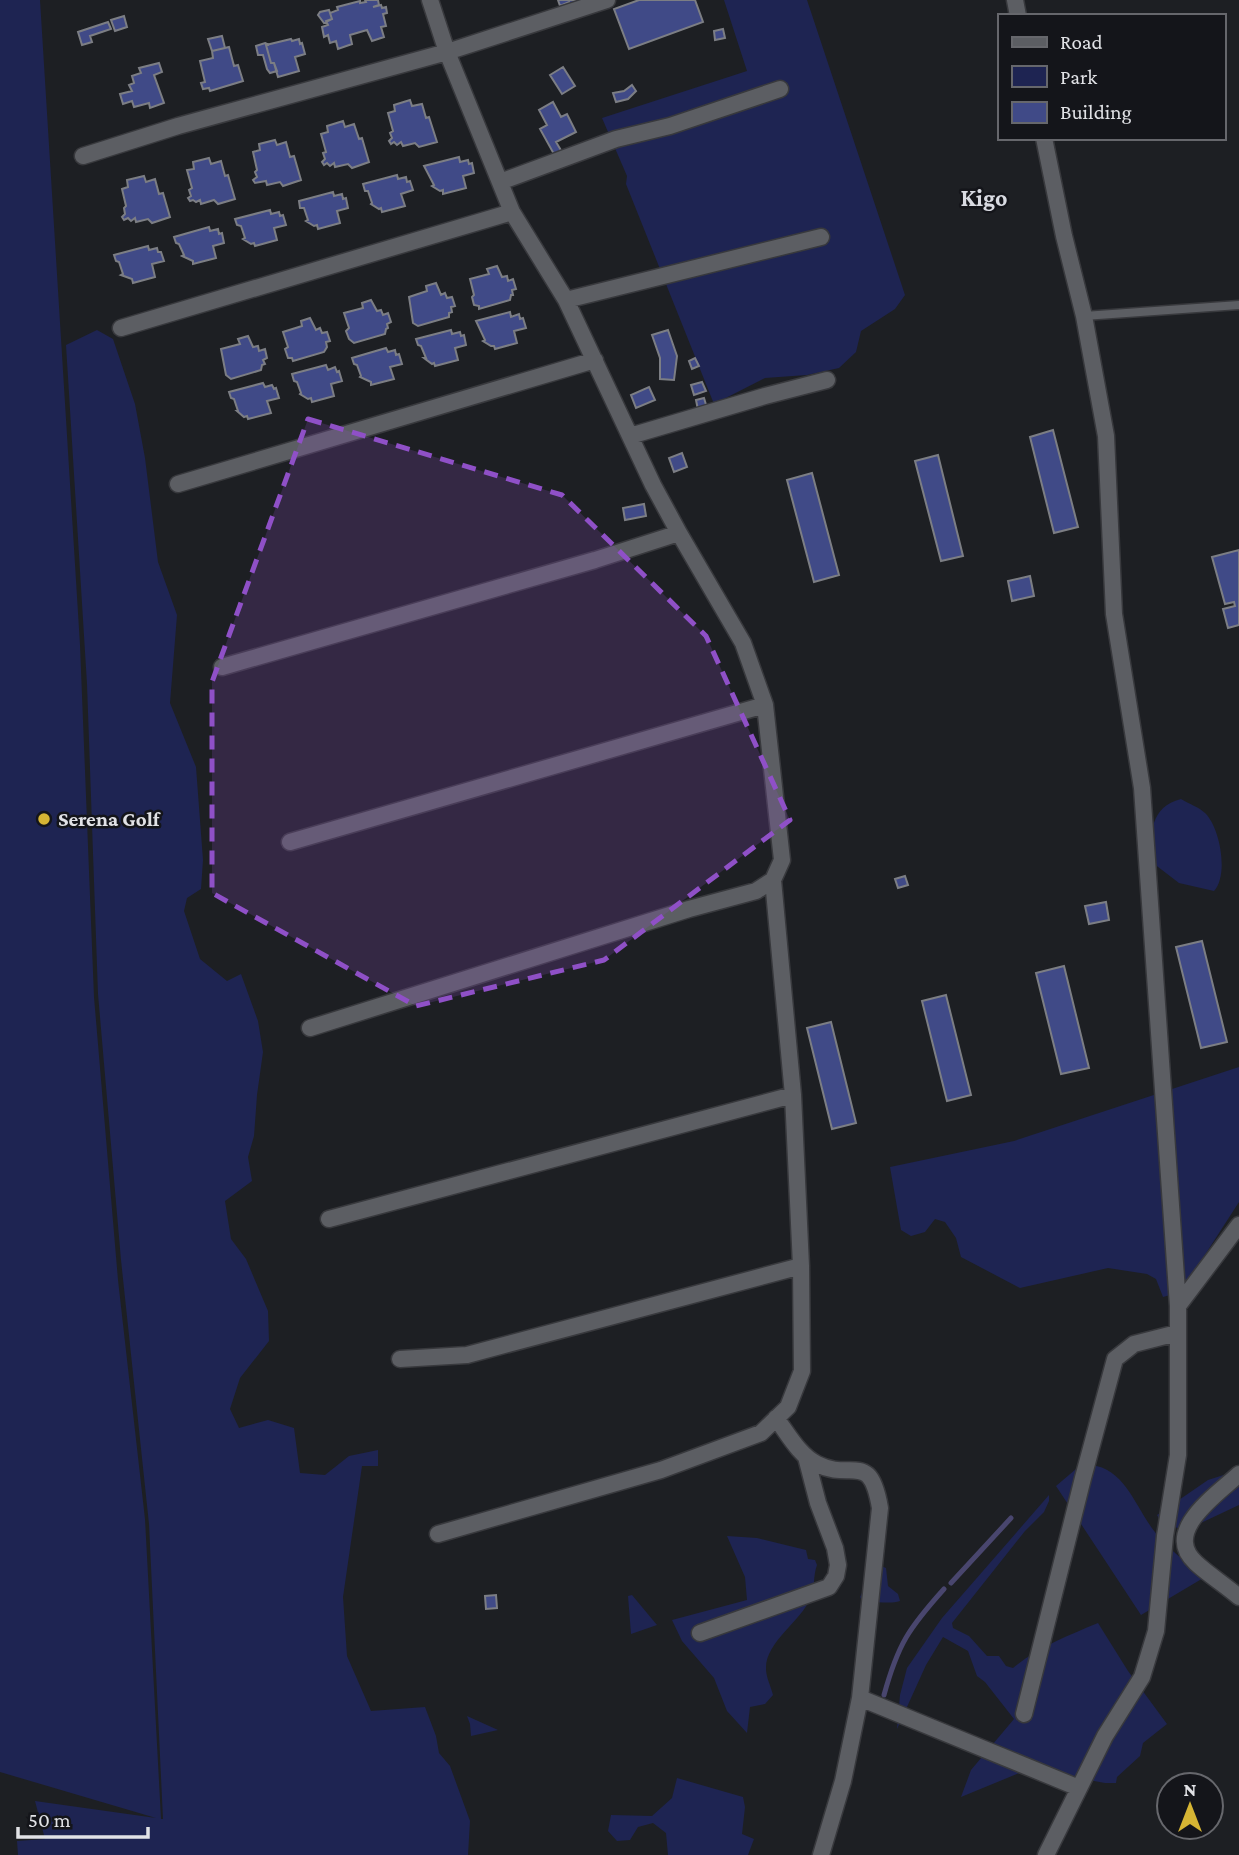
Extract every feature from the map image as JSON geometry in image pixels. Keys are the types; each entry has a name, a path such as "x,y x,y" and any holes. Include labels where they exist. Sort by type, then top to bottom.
{"street":[{"path":"430,0 447,52 512,212 566,300 679,533 743,643 765,705 782,860 773,880 793,1095 801,1266 802,1371 788,1407 761,1433 661,1470 438,1534"},
{"path":"83,156 178,126 447,52 607,0"},
{"path":"500,183 616,139 670,125 780,89"},
{"path":"1044,140 1084,316 1105,436 1114,614 1142,788 1178,1306 1178,1455 1165,1536 1156,1631 1142,1677 1105,1736 1046,1855"},
{"path":"121,327 512,212"},
{"path":"566,300 821,237"},
{"path":"178,484 596,360"},
{"path":"630,436 827,380"},
{"path":"222,667 596,560 679,533"},
{"path":"290,842 765,705"},
{"path":"310,1028 689,909 756,891 773,880"},
{"path":"329,1219 793,1095"},
{"path":"1178,1306 1239,1225"},
{"path":"400,1359 467,1354 801,1266"},
{"path":"1024,1714 1115,1359 1134,1344 1177,1332"},
{"path":"776,1418 806,1457 819,1465 861,1471 871,1477 877,1490 880,1508 860,1698 843,1780 821,1855"},
{"path":"700,1633 829,1587 836,1576 838,1565 835,1548 818,1503 806,1457"},
{"path":"1239,1474 1192,1517 1185,1531 1186,1546 1193,1561 1239,1597"},
{"path":"860,1698 1079,1788"}],"lane":[{"path":"1084,316 1239,305"}],"highlighted area":[{"path":"308,419 562,495 706,636 790,820 604,960 416,1006 212,893 212,682"}],"green space":[{"path":"0,0 40,0 80,645 94,997 118,1280 145,1519 161,1819 149,1524 121,1260 98,994 87,684 66,345 97,330 113,339 135,404 145,458 158,562 177,615 170,703 196,767 203,860 201,889 187,898 184,911 200,959 227,981 241,974 258,1021 263,1052 254,1136 248,1157 252,1181 225,1201 231,1239 246,1259 268,1311 269,1341 240,1378 230,1409 239,1428 268,1420 294,1428 300,1473 325,1475 349,1456 378,1450 378,1466 362,1466 343,1597 347,1656 371,1711 425,1707 439,1753 450,1766 470,1821 468,1855 18,1855 17,1841 45,1839 35,1801 156,1818 0,1772"},
{"path":"724,0 807,0 905,295 895,309 861,331 856,352 839,368 807,375 765,378 714,404 626,184 627,176 602,118 747,71"},
{"path":"1181,799 1205,813 1215,829 1222,863 1219,884 1214,891 1179,883 1149,860 1154,822 1163,808"},
{"path":"1239,1067 1239,1202 1181,1292 1163,1297 1156,1279 1147,1274 1108,1268 1020,1288 961,1257 956,1238 945,1222 935,1219 925,1232 911,1236 901,1230 890,1167 1014,1141"},
{"path":"1091,1465 1104,1468 1114,1475 1131,1494 1160,1538 1205,1577 1141,1615 1056,1486 1076,1469"},
{"path":"1239,1470 1239,1505 1186,1530 1162,1524 1157,1515 1208,1480"},
{"path":"1049,1495 1044,1512 1025,1531 952,1623 953,1628 969,1636 987,1656 999,1656 1006,1666 1013,1668 1043,1648 1098,1623 1128,1671 1167,1724 1143,1743 1140,1756 1117,1777 1116,1783 1029,1769 961,1797 971,1770 1014,1719 985,1682 977,1676 968,1651 943,1637 926,1665 897,1729 900,1695 907,1668 942,1618"},
{"path":"727,1536 757,1538 806,1550 808,1559 815,1560 817,1565 811,1597 800,1615 777,1641 767,1659 766,1672 773,1695 765,1704 750,1707 747,1733 727,1711 714,1678 682,1641 672,1620 747,1600 745,1577"},
{"path":"876,1564 886,1568 888,1586 898,1594 900,1601 864,1605 860,1597"},
{"path":"632,1595 657,1625 631,1634 628,1596"},
{"path":"467,1716 498,1730 471,1736"},
{"path":"677,1778 743,1797 745,1807 742,1834 754,1839 748,1855 668,1855 666,1833 653,1823 638,1827 630,1840 617,1841 608,1831 611,1815 652,1816 672,1798"}],"building":[{"path":"365,0 378,0 379,5 373,7 386,7 387,13 383,14 386,26 381,27 384,37 372,41 367,30 350,35 352,44 338,49 336,41 330,43 328,35 324,37 322,27 328,25 326,21 332,19 330,13 338,10 337,7 366,2"},
{"path":"558,0 590,0 571,7 569,2 560,6"},
{"path":"639,0 695,0 703,22 629,49 614,9"},
{"path":"329,10 332,19 324,23 318,15"},
{"path":"124,16 127,27 115,31 111,20"},
{"path":"108,22 111,29 90,36 92,42 82,45 78,32"},
{"path":"723,29 725,38 715,40 714,31"},
{"path":"222,36 225,48 212,51 208,39"},
{"path":"299,39 305,54 295,57 299,71 278,77 266,45"},
{"path":"265,43 269,45 266,45 271,63 274,63 277,71 270,73 263,55 258,55 256,46"},
{"path":"229,47 234,66 238,65 243,81 210,91 209,88 203,89 201,83 205,82 200,61 213,58 212,51"},
{"path":"159,63 162,72 154,75 164,103 150,108 149,103 134,107 132,101 123,104 120,94 132,91 129,85 134,83 132,76 141,73 139,68"},
{"path":"563,67 575,86 562,94 550,75"},
{"path":"632,85 636,91 628,99 616,102 613,93 624,91"},
{"path":"410,100 412,106 422,104 437,142 419,147 415,143 403,146 401,142 397,145 389,141 393,131 388,113 395,111 394,105"},
{"path":"553,102 561,117 567,114 576,132 556,142 562,152 555,156 540,129 547,125 539,110"},
{"path":"343,121 345,127 354,124 359,139 362,138 369,162 352,168 348,164 335,167 334,163 330,166 322,162 325,159 323,153 326,152 321,134 328,132 327,126"},
{"path":"275,140 277,145 286,142 290,157 294,156 301,180 283,186 280,182 267,185 266,181 255,183 253,180 257,177 257,170 253,152 260,150 259,144"},
{"path":"459,157 460,162 468,160 469,164 472,163 474,173 463,176 466,188 443,194 443,190 432,186 434,185 424,166"},
{"path":"209,158 211,164 221,161 235,199 218,204 214,200 201,204 200,200 190,201 188,198 192,188 187,170 194,169 193,162"},
{"path":"397,175 398,179 406,177 413,190 401,194 405,206 382,212 381,208 371,204 363,184"},
{"path":"144,176 146,182 155,179 159,194 163,193 170,217 152,223 148,219 136,222 135,218 131,221 122,217 126,206 122,189 128,187 127,180"},
{"path":"333,192 334,196 342,194 343,199 346,198 348,208 337,211 340,223 318,229 317,225 306,221 308,220 304,208 300,208 299,201"},
{"path":"270,210 271,214 279,212 280,216 283,215 286,225 274,228 277,240 255,246 243,239 245,238 241,226 237,225 235,219"},
{"path":"209,227 210,231 218,229 219,234 222,233 224,243 213,246 216,258 193,264 193,261 182,256 184,255 174,237"},
{"path":"148,246 149,250 157,248 164,261 152,264 155,277 133,283 132,279 121,275 123,274 119,262 114,255"},
{"path":"497,266 502,277 507,276 508,281 513,279 516,289 512,290 510,300 479,309 479,306 474,305 470,279 489,274 487,269"},
{"path":"436,283 441,295 445,293 447,298 452,297 455,306 451,307 449,317 418,326 413,323 409,297 427,291 426,286"},
{"path":"371,300 377,311 381,310 383,315 388,313 391,322 387,324 385,334 354,343 346,331 349,328 344,313 363,308 362,303"},
{"path":"510,312 511,317 519,314 520,319 523,318 526,328 514,331 517,343 495,349 483,341 485,340 476,321"},
{"path":"310,318 316,330 320,328 322,333 327,332 330,341 326,342 324,352 293,361 288,358 283,332 302,326 301,321"},
{"path":"451,330 452,334 460,332 461,336 464,335 466,345 455,348 458,360 435,366 424,358 416,339"},
{"path":"668,330 677,356 674,380 660,379 660,358 652,335"},
{"path":"248,336 253,347 258,346 259,351 265,349 265,364 261,370 231,379 226,375 221,349 240,344 238,339"},
{"path":"386,348 388,352 395,350 396,355 399,354 402,364 390,367 394,379 371,385 371,382 360,377 352,358"},
{"path":"695,358 699,366 692,369 689,361"},
{"path":"326,365 328,370 335,367 337,372 339,371 342,381 331,384 334,396 312,402 311,398 300,394 292,374"},
{"path":"702,382 706,391 694,395 691,385"},
{"path":"263,383 265,387 272,385 276,388 279,398 267,401 271,413 248,419 237,411 229,392"},
{"path":"649,387 655,400 636,408 631,395"},
{"path":"704,398 707,408 698,410 696,400"},
{"path":"1053,430 1078,527 1054,533 1030,437"},
{"path":"682,453 687,467 674,472 669,458"},
{"path":"938,455 963,556 941,561 915,461"},
{"path":"812,473 839,575 814,582 787,480"},
{"path":"644,504 646,516 625,520 623,508"},
{"path":"1239,550 1239,625 1228,628 1223,609 1235,606 1234,602 1225,604 1212,557"},
{"path":"1030,576 1034,596 1012,601 1008,581"},
{"path":"905,876 908,885 898,888 895,879"},
{"path":"1106,902 1109,920 1089,924 1085,906"},
{"path":"1202,941 1227,1042 1201,1048 1176,947"},
{"path":"1064,966 1089,1068 1061,1074 1036,973"},
{"path":"946,995 971,1095 947,1101 922,1001"},
{"path":"831,1022 856,1123 832,1129 807,1028"},
{"path":"496,1595 497,1608 486,1609 485,1596"}],"waterway":[{"path":"951,1583 1011,1518"},
{"path":"884,1695 894,1662 906,1638 944,1589"}],"place":[{"name":"Serena Golf","path":"44,819"}],"district":[{"name":"Kigo","path":"984,198"}]}
